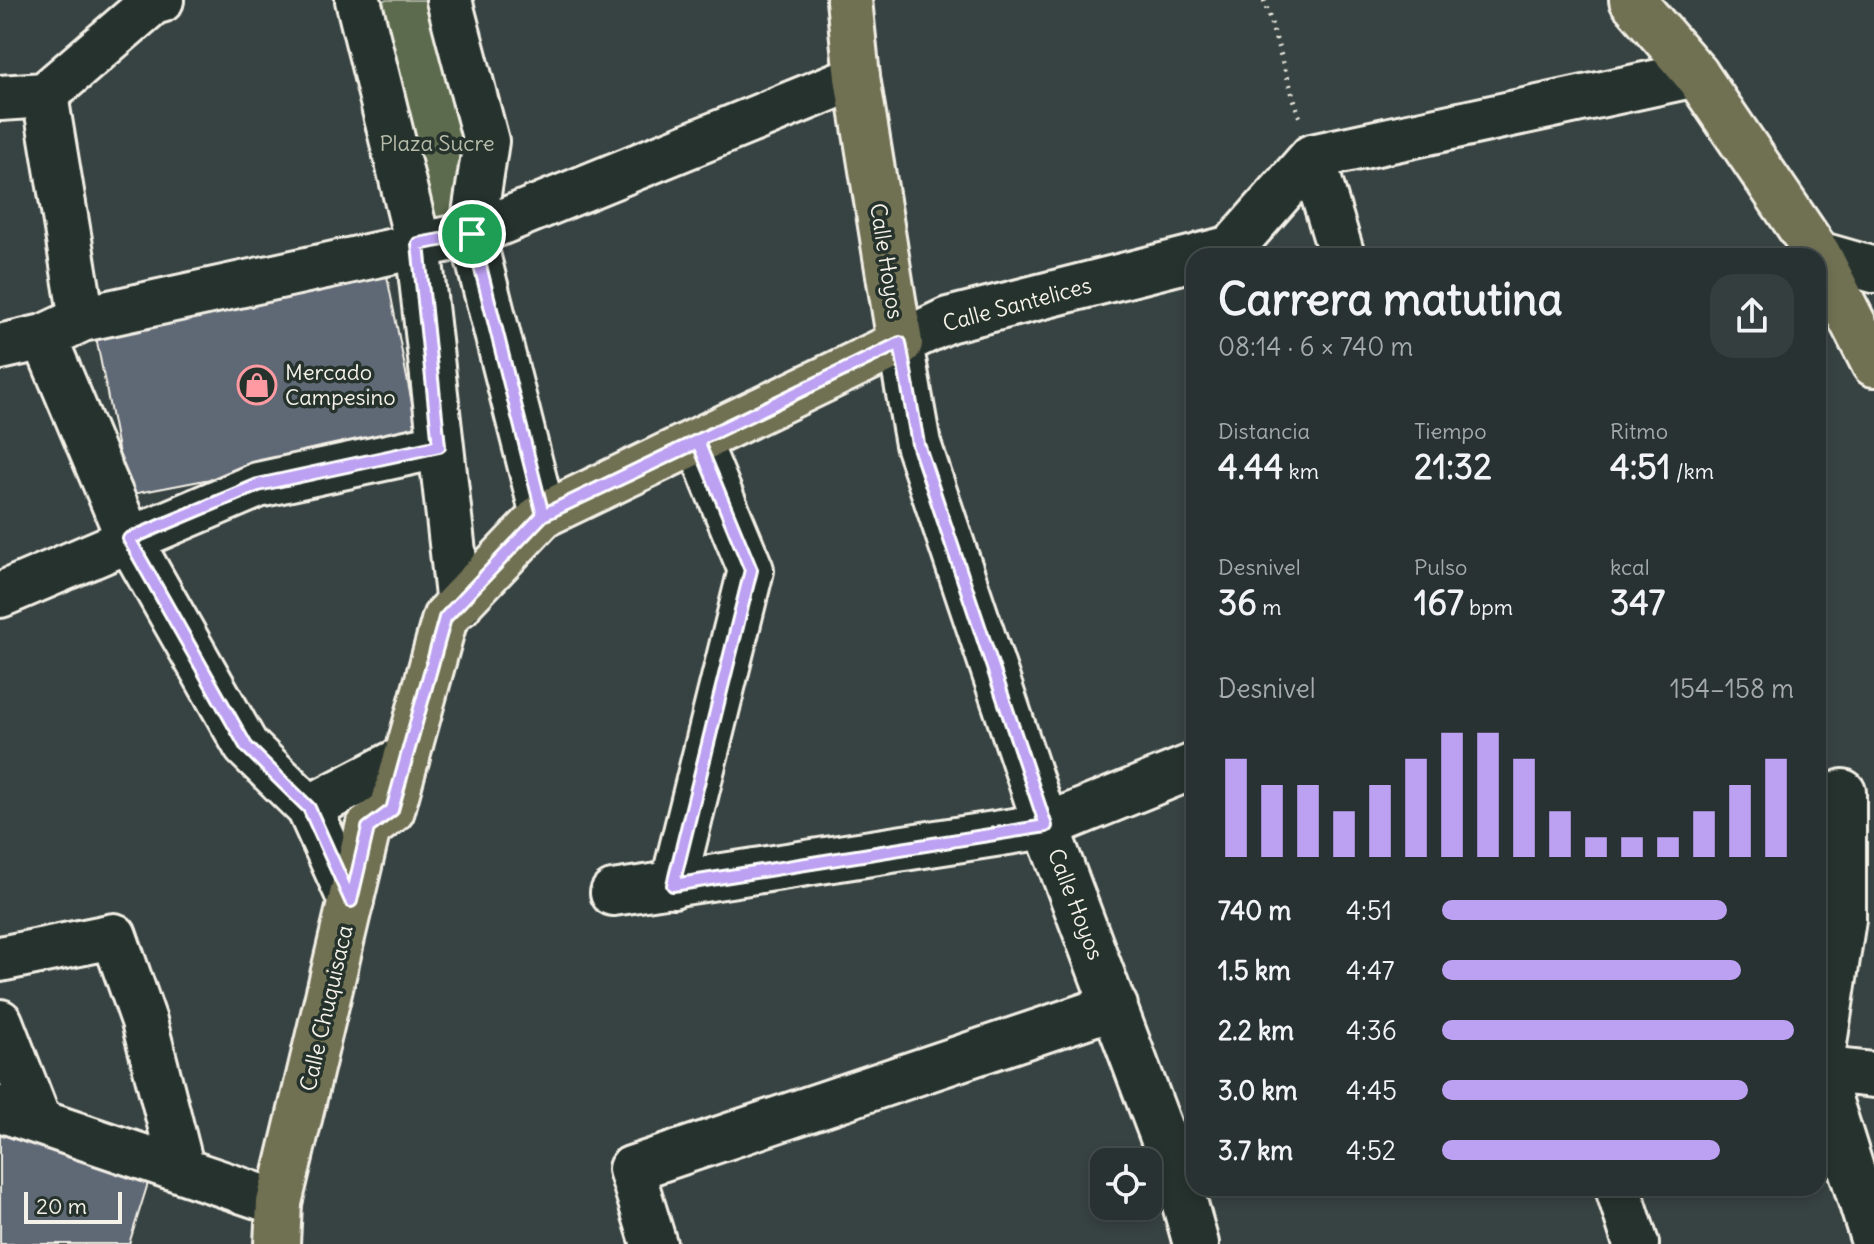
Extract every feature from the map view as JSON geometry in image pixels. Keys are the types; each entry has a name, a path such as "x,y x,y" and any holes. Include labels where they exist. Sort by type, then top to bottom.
{"main road":[{"name":"Calle Hoyos","path":"849,0 857,77 900,343"},
{"path":"1632,0 1696,74 1814,248"},
{"path":"1826,270 1874,364"},
{"name":"Calle Santelices","path":"543,515 900,343"},
{"name":"Calle Chuquisaca","path":"278,1223 368,828 392,810 445,618 543,515"}],"street":[{"path":"358,0 418,244 459,605"},
{"path":"449,0 486,141 472,234 543,515"},
{"path":"0,98 45,95 155,1"},
{"path":"1232,248 1312,157 1696,74"},
{"path":"0,347 44,337 82,319 472,234 857,77"},
{"path":"45,95 82,319"},
{"path":"1312,157 1340,248"},
{"path":"1826,256 1874,270"},
{"name":"Calle Santelices","path":"900,343 948,320 1186,260"},
{"path":"44,337 129,539 246,746 309,808 351,901"},
{"name":"Calle Hoyos","path":"900,343 918,444 1046,826 1115,1006 1185,1170"},
{"path":"673,885 751,570 698,442"},
{"path":"0,595 258,485 439,446"},
{"path":"309,808 407,757"},
{"path":"613,893 1046,826 1186,769"},
{"path":"1826,1026 1843,919 1843,792"},
{"path":"0,959 114,936 144,1021 182,1170"},
{"path":"654,1244 631,1169 1115,1006"},
{"path":"2,1035 20,1115 182,1170 278,1223"},
{"path":"1826,1071 1874,1075"},
{"path":"1826,1092 1874,1242"},
{"name":"Calle Hoyos","path":"1189,1196 1196,1244"},
{"path":"1621,1196 1636,1244"}],"path":[{"path":"1264,0 1312,157"}],"green space":[{"name":"Plaza Sucre","path":"375,0 432,0 468,141 462,204 448,218 434,220"}],"building":[{"name":"Mercado Campesino","path":"387,276 419,439 127,495 95,332"},
{"path":"0,1133 149,1180 129,1244 0,1244"}],"place":[{"name":"Mercado Campesino","path":"257,385"}],"route":[{"path":"472,234 418,244 439,446 258,485 129,539 246,746 309,808 351,901 368,828 392,810 445,618 543,515 900,343 918,444 1046,826 673,885 751,570 698,442 543,515 472,234"}]}
